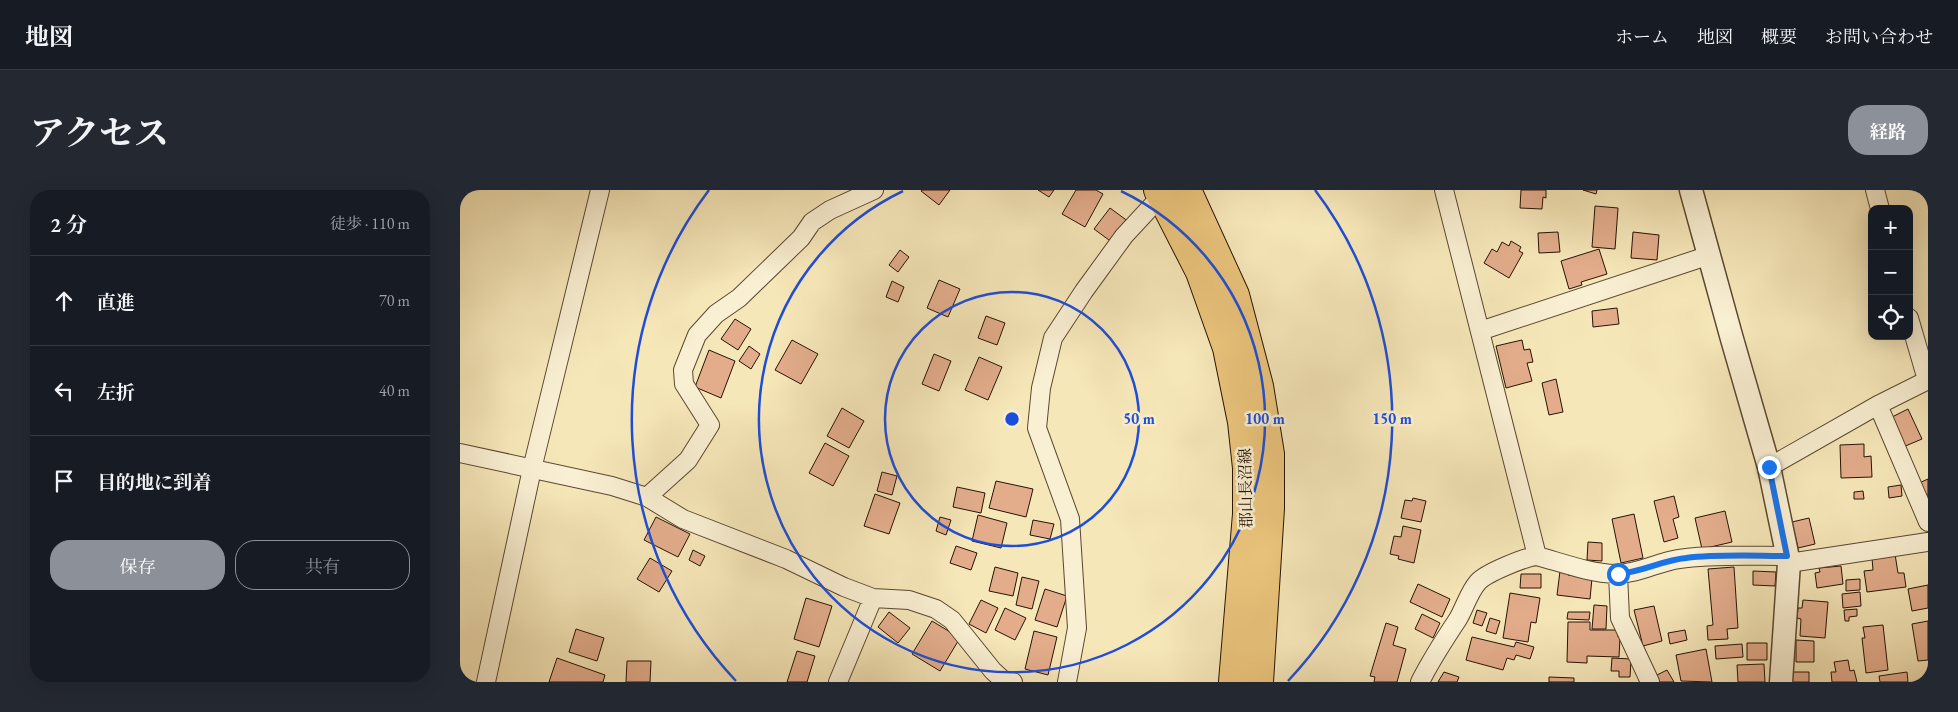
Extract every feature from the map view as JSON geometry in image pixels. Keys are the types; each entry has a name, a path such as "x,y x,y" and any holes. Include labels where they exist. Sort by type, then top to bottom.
{"main road":[{"name":"郡山長沼線","path":"1169,191 1227,348 1242,422 1247,468 1247,514 1233,682"},
{"name":"郡山長沼線","path":"1169,191 1235,295 1260,386 1268,444 1270,508 1259,682"}],"street":[{"path":"486,682 532,469 600,190"},
{"path":"648,497 668,481 688,460 710,425 684,384 683,370 697,335 716,314 739,298 801,238 812,222 830,210 874,190"},
{"path":"1444,190 1537,556"},
{"path":"1691,190 1769,467 1788,559 1781,682"},
{"path":"1875,190 1879,205"},
{"path":"1068,682 1077,628 1070,519 1037,428 1041,388 1053,338 1124,236 1169,191"},
{"path":"1480,331 1710,255"},
{"path":"1769,467 1878,405 1928,380 1913,331"},
{"path":"1878,405 1928,522"},
{"path":"460,453 612,486 648,497 683,519 786,559 844,587 873,598 909,600 936,609 952,620 993,671 1004,681 1013,682"},
{"path":"1420,682 1434,655 1479,581 1489,574 1528,557 1537,556 1593,572 1618,574 1629,573 1670,560 1687,558 1788,559 1928,542"},
{"path":"1618,574 1620,618 1650,682"},
{"path":"838,682 873,598"}],"building":[{"path":"922,190 950,190 939,205"},
{"path":"1038,190 1054,190 1049,197"},
{"path":"1076,190 1096,190 1103,194 1085,227 1062,214"},
{"path":"1521,190 1546,190 1546,198 1543,197 1542,209 1520,208"},
{"path":"1583,190 1597,190 1596,194"},
{"path":"1595,206 1618,208 1615,249 1592,247"},
{"path":"1110,208 1129,222 1113,243 1094,229"},
{"path":"1558,232 1560,252 1539,253 1538,233"},
{"path":"1633,232 1659,235 1657,260 1631,258"},
{"path":"1511,241 1521,247 1519,251 1523,253 1509,278 1484,263 1492,249 1497,252 1502,242 1509,246"},
{"path":"1599,249 1607,274 1581,282 1582,285 1569,289 1561,261"},
{"path":"900,250 909,257 898,272 889,265"},
{"path":"939,280 960,289 948,317 927,308"},
{"path":"892,281 904,287 898,302 886,297"},
{"path":"1617,308 1619,324 1593,327 1592,311"},
{"path":"986,316 1005,323 997,345 978,338"},
{"path":"735,319 751,329 738,350 721,339"},
{"path":"792,340 818,354 801,384 775,370"},
{"path":"1522,340 1524,350 1530,349 1533,362 1527,363 1532,381 1506,388 1496,346"},
{"path":"749,346 760,354 751,369 739,361"},
{"path":"709,350 735,361 721,398 695,387"},
{"path":"934,354 951,361 939,391 922,384"},
{"path":"979,357 1002,367 988,400 965,390"},
{"path":"1556,379 1563,412 1549,415 1542,383"},
{"path":"842,408 864,421 849,448 827,436"},
{"path":"1908,409 1922,439 1903,447 1890,418"},
{"path":"825,443 849,456 833,486 809,473"},
{"path":"1864,444 1864,457 1871,456 1872,477 1841,478 1840,445"},
{"path":"882,472 897,476 892,495 877,491"},
{"path":"1928,479 1928,495 1923,497 1917,484"},
{"path":"996,481 1033,489 1026,517 989,508"},
{"path":"1901,485 1902,496 1889,498 1888,487"},
{"path":"957,487 985,493 981,513 953,507"},
{"path":"1863,491 1864,499 1854,499 1854,492"},
{"path":"875,494 900,503 889,534 864,526"},
{"path":"1674,496 1679,517 1673,519 1678,538 1664,542 1654,501"},
{"path":"1413,498 1426,501 1421,522 1401,518 1405,500 1412,501"},
{"path":"1725,511 1732,542 1702,549 1695,518"},
{"path":"1634,514 1643,558 1621,563 1612,519"},
{"path":"978,515 1007,523 1001,548 972,541"},
{"path":"656,517 690,534 678,557 644,540"},
{"path":"940,517 951,520 946,535 936,531"},
{"path":"1809,518 1815,544 1798,548 1792,522"},
{"path":"1033,520 1054,524 1050,539 1030,535"},
{"path":"1403,526 1421,530 1414,563 1398,559 1399,556 1390,554 1394,536 1401,537"},
{"path":"1588,542 1602,543 1602,561 1587,560"},
{"path":"956,546 977,553 971,570 950,563"},
{"path":"693,550 705,556 700,566 689,560"},
{"path":"1895,554 1898,573 1904,573 1906,587 1867,592 1864,571 1873,570 1872,558"},
{"path":"650,558 672,571 659,592 637,579"},
{"path":"1841,566 1843,584 1817,588 1815,573 1820,572 1819,568"},
{"path":"995,567 1018,573 1013,596 989,591"},
{"path":"1734,567 1738,628 1727,629 1728,639 1708,640 1707,626 1713,625 1708,569"},
{"path":"1560,571 1568,572 1568,575 1592,578 1590,599 1557,595"},
{"path":"1753,571 1776,572 1775,586 1753,585"},
{"path":"1521,574 1541,574 1541,588 1520,588"},
{"path":"1022,577 1039,581 1032,609 1016,605"},
{"path":"1860,579 1860,590 1846,591 1846,580"},
{"path":"1418,584 1450,599 1442,617 1410,602"},
{"path":"1928,585 1928,608 1912,611 1908,589"},
{"path":"1045,589 1067,596 1057,627 1035,620"},
{"path":"1860,592 1861,606 1843,608 1842,594"},
{"path":"1510,593 1540,598 1536,623 1531,622 1528,642 1503,638"},
{"path":"806,598 832,606 819,647 794,639"},
{"path":"981,600 998,608 986,633 969,624"},
{"path":"1803,600 1828,602 1825,638 1800,636 1801,619 1797,618 1798,608 1802,608"},
{"path":"1594,605 1607,606 1606,629 1592,629"},
{"path":"1654,606 1662,641 1643,646 1634,610"},
{"path":"1005,608 1026,618 1015,640 995,630"},
{"path":"1857,609 1857,616 1849,617 1849,621 1845,621 1844,610"},
{"path":"1477,610 1487,613 1482,626 1473,623"},
{"path":"889,612 910,628 898,643 878,627"},
{"path":"1568,612 1590,612 1589,620 1567,619"},
{"path":"1422,614 1440,623 1433,638 1415,629"},
{"path":"1490,618 1500,621 1496,634 1486,631"},
{"path":"932,621 960,638 940,671 912,654"},
{"path":"1928,621 1928,660 1918,661 1912,624"},
{"path":"1568,622 1590,622 1590,630 1618,630 1618,637 1620,637 1619,657 1587,656 1587,663 1567,662"},
{"path":"1386,623 1398,627 1393,645 1406,649 1397,682 1374,682 1375,677 1370,676"},
{"path":"1883,625 1888,670 1866,673 1862,638 1865,638 1863,627"},
{"path":"576,629 604,638 597,661 569,652"},
{"path":"1685,630 1687,640 1670,644 1668,633"},
{"path":"1034,631 1057,637 1048,675 1025,669"},
{"path":"1472,637 1514,647 1516,642 1534,647 1530,659 1516,655 1514,660 1507,658 1503,670 1466,660"},
{"path":"1796,640 1814,641 1814,662 1796,662"},
{"path":"1747,643 1767,643 1767,660 1747,660"},
{"path":"1742,644 1743,657 1716,659 1715,646"},
{"path":"1706,649 1712,682 1681,681 1676,655"},
{"path":"797,651 815,656 807,682 787,682"},
{"path":"557,658 605,675 603,682 549,682"},
{"path":"1612,658 1631,659 1630,677 1619,677 1619,671 1611,671"},
{"path":"1848,660 1850,671 1854,670 1857,682 1832,682 1831,672 1836,672 1834,662"},
{"path":"627,661 651,661 650,682 626,682"},
{"path":"1764,664 1765,682 1738,682 1737,665"},
{"path":"1667,670 1674,682 1658,682 1655,676"},
{"path":"1444,672 1459,677 1457,682 1438,682"},
{"path":"1791,672 1809,672 1809,682 1791,682"},
{"path":"1907,672 1908,682 1880,682 1879,676"},
{"path":"1549,677 1574,678 1574,682 1549,682"}],"route":[{"path":"1618,574 1648,568 1670,560 1687,558 1787,556 1769,467"}]}
